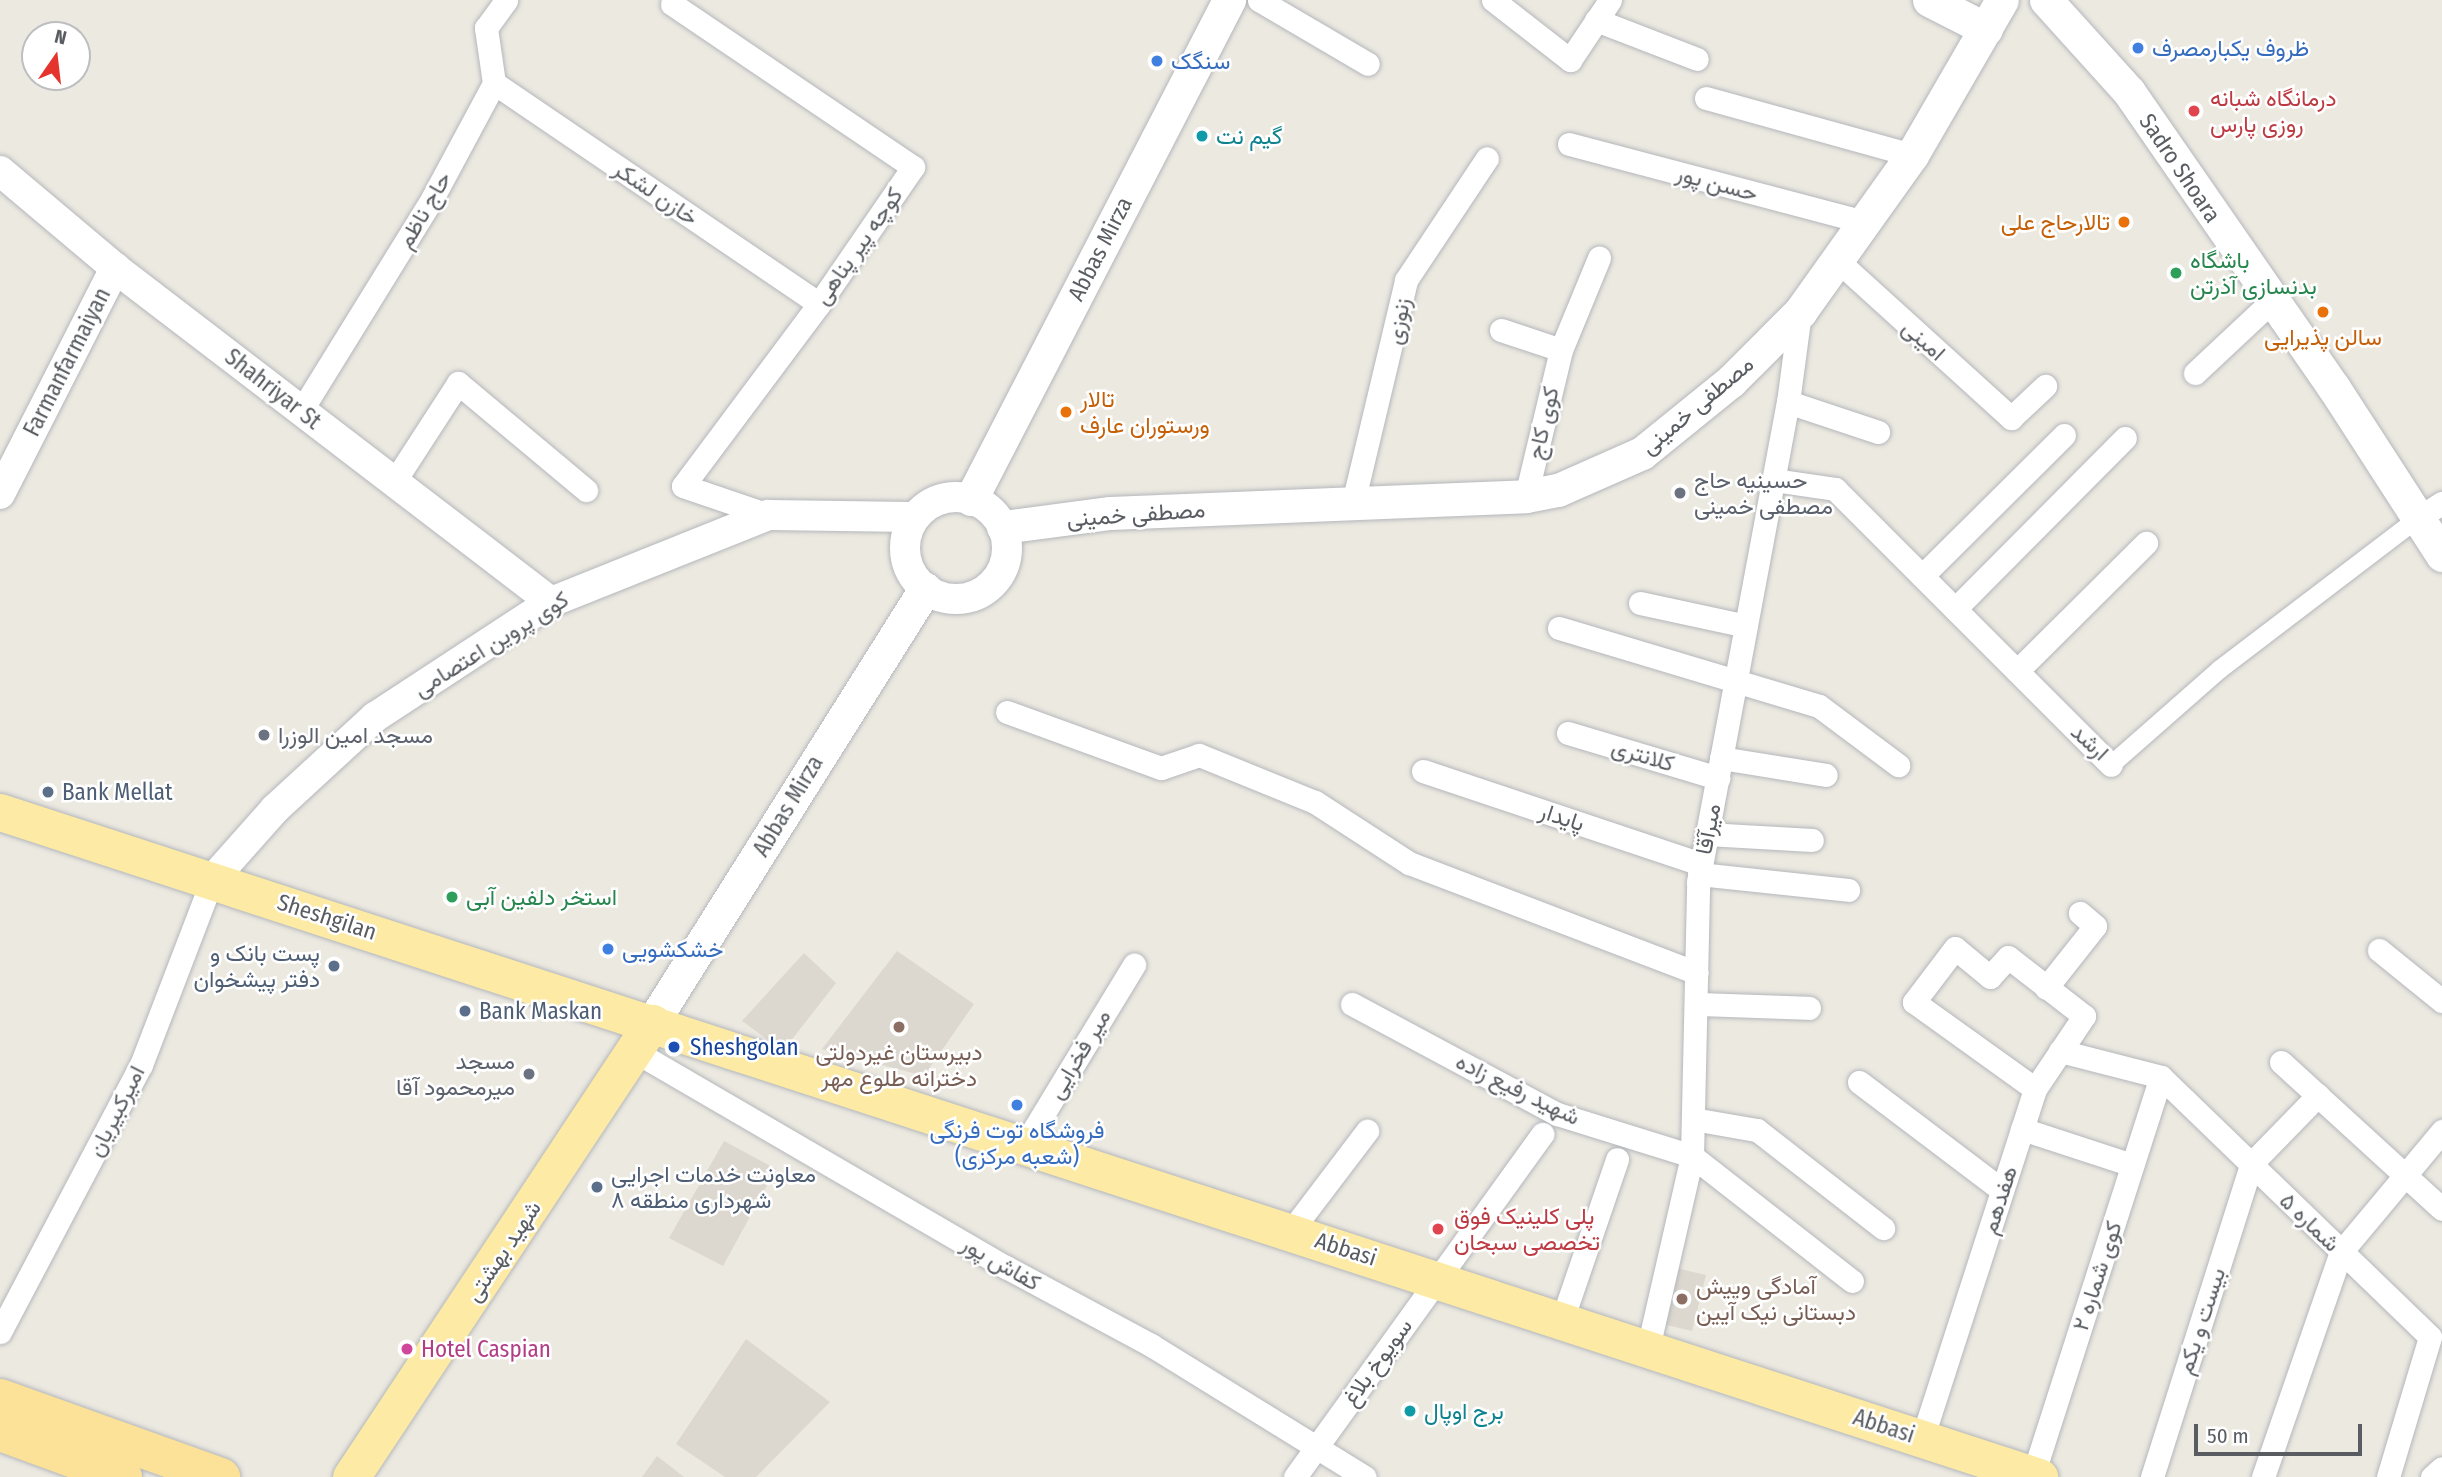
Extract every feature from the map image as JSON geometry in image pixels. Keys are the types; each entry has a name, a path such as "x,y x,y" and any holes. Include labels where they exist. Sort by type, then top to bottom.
{"highway":[{"path":"0,1398 221,1477"},
{"path":"0,1432 123,1477"}],"main road":[{"name":"Abbas Mirza","path":"971,499 1229,0"},
{"path":"1929,0 1986,29"},
{"name":"مصطفی خمینی","path":"1003,527 1110,513 1526,496 1558,490 1642,453 1731,381 1800,312 1912,155 2003,0"},
{"name":"Sadro Shoara","path":"2046,0 2129,92 2272,301 2429,511 2442,555"},
{"name":"Abbas Mirza","path":"644,1037 925,589"},
{"name":"Sheshgilan","path":"0,812 212,880 644,1037"},
{"name":"Abbasi","path":"644,1037 1025,1144 2036,1476"},
{"name":"شهید بهشتى","path":"351,1477 644,1037"}],"street":[{"path":"494,83 486,28 506,0"},
{"path":"1259,0 1368,64"},
{"path":"1493,0 1570,60 1610,0"},
{"name":"کوچه پیر پناهی","path":"672,4 913,167 819,304 683,486 768,515"},
{"path":"1596,20 1697,59"},
{"name":"خازن لشکر","path":"494,83 819,304"},
{"name":"حاج ناظم","path":"301,411 433,197 494,83"},
{"path":"1706,97 1912,155"},
{"name":"حسن پور","path":"1569,144 1865,222"},
{"name":"زنوزی","path":"1353,503 1406,281 1488,158"},
{"name":"Shahriyar St","path":"0,171 115,268 551,602"},
{"name":"کوی کاج","path":"1526,496 1560,350 1599,258"},
{"name":"امینی","path":"1838,261 2011,418 2045,387"},
{"name":"Farmanfarmaiyan","path":"0,494 115,268"},
{"path":"2195,373 2272,301"},
{"name":"میرآقا","path":"1648,1348 1692,1156 1700,869 1774,480 1800,312"},
{"path":"1501,330 1560,350"},
{"path":"394,482 458,383 586,490"},
{"path":"1788,402 1878,432"},
{"path":"1922,576 2064,435"},
{"path":"1955,609 2125,438"},
{"name":"ارشد","path":"1774,480 1835,489 2111,765 2219,670 2429,511"},
{"path":"971,499 990,509 1003,527 1006,560 988,588 957,599 925,589 911,572 904,550 914,517 938,500 971,499"},
{"name":"کوی پروین اعتصامی","path":"212,880 275,809 375,717 551,602 768,515 914,517"},
{"path":"2017,671 2146,543"},
{"path":"1640,603 1746,626"},
{"path":"1559,628 1735,685 1819,706 1898,765"},
{"path":"1007,712 1161,768 1199,755 1315,802 1409,863 1697,973"},
{"name":"کلانتری","path":"1568,733 1720,768 1826,775"},
{"name":"پایدار","path":"1423,771 1700,869 1848,890"},
{"path":"1707,834 1812,840"},
{"name":"امیرکبیریان","path":"0,1332 141,1065 212,880"},
{"path":"2035,1089 1914,1002 1955,948 1990,977 2008,957 2046,988 2095,926 2081,913"},
{"path":"2379,950 2442,1001"},
{"name":"میر فخرایی","path":"1025,1144 1133,965"},
{"name":"هفدهم","path":"1922,1439 2035,1089 2084,1016 2046,988"},
{"name":"شهید رفیع زاده","path":"1352,1004 1557,1114 1692,1156"},
{"path":"1696,1004 1809,1008"},
{"name":"کفاش پور","path":"644,1037 1006,1267 1151,1345 1365,1477"},
{"name":"شماره ۵","path":"2060,1051 2161,1077 2430,1337 2388,1477"},
{"path":"2281,1062 2404,1178 2442,1209"},
{"name":"کوی شماره ۲","path":"2036,1476 2161,1077"},
{"path":"1859,1083 2002,1190"},
{"path":"2250,1164 2318,1095"},
{"path":"1693,1119 1757,1130 1883,1228"},
{"path":"2022,1129 2133,1165"},
{"path":"1291,1231 1367,1131"},
{"path":"2263,1477 2341,1252 2442,1131"},
{"name":"سویوخ بلاغ","path":"1295,1477 1542,1134"},
{"path":"1692,1156 1852,1282"},
{"path":"1562,1320 1617,1159"},
{"name":"بیست و یکم","path":"2152,1477 2250,1164"},
{"path":"2432,1477 2442,1468"}],"shaded area":[{"name":"دبیرستان غیردولتی دخترانه طلوع مهر","path":"897,951 974,1004 924,1076 822,1049"},
{"path":"804,953 836,983 783,1051 742,1021"},
{"path":"724,1141 776,1169 723,1266 669,1238"},
{"name":"آمادگی وپیش دبستانی نیک آیین","path":"1672,1267 1706,1275 1692,1331 1658,1323"},
{"path":"746,1339 830,1402 756,1477 725,1477 676,1444"},
{"path":"657,1456 684,1477 642,1477"}],"place":[{"name":"ظروف یکبارمصرف","path":"2138,48"},
{"name":"سنگک","path":"1157,61"},
{"name":"درمانگاه شبانه روزی پارس","path":"2194,111"},
{"name":"گیم نت","path":"1202,136"},
{"name":"تالارحاج علی","path":"2124,222"},
{"name":"باشگاه بدنسازی آذرتن","path":"2176,273"},
{"name":"سالن پذیرایی","path":"2323,312"},
{"name":"تالار ورستوران عارف","path":"1066,412"},
{"name":"حسینیه حاج مصطفی خمینی","path":"1680,493"},
{"name":"مسجد امین الوزرا","path":"264,735"},
{"name":"Bank Mellat","path":"48,792"},
{"name":"استخر دلفین آبی","path":"452,897"},
{"name":"خشکشویی","path":"608,949"},
{"name":"پست بانک و دفتر پیشخوان","path":"334,966"},
{"name":"Bank Maskan","path":"465,1011"},
{"name":"دبیرستان غیردولتی دخترانه طلوع مهر","path":"899,1027"},
{"name":"Sheshgolan","path":"674,1047"},
{"name":"مسجد میرمحمود آقا","path":"529,1074"},
{"name":"فروشگاه توت فرنگی (شعبه مرکزی)","path":"1017,1105"},
{"name":"معاونت خدمات اجرایی شهرداری منطقه ۸","path":"597,1187"},
{"name":"پلی کلینیک فوق تخصصی سبحان","path":"1438,1229"},
{"name":"آمادگی وپیش دبستانی نیک آیین","path":"1682,1299"},
{"name":"Hotel Caspian","path":"407,1349"},
{"name":"برج اوپال","path":"1410,1411"}]}
